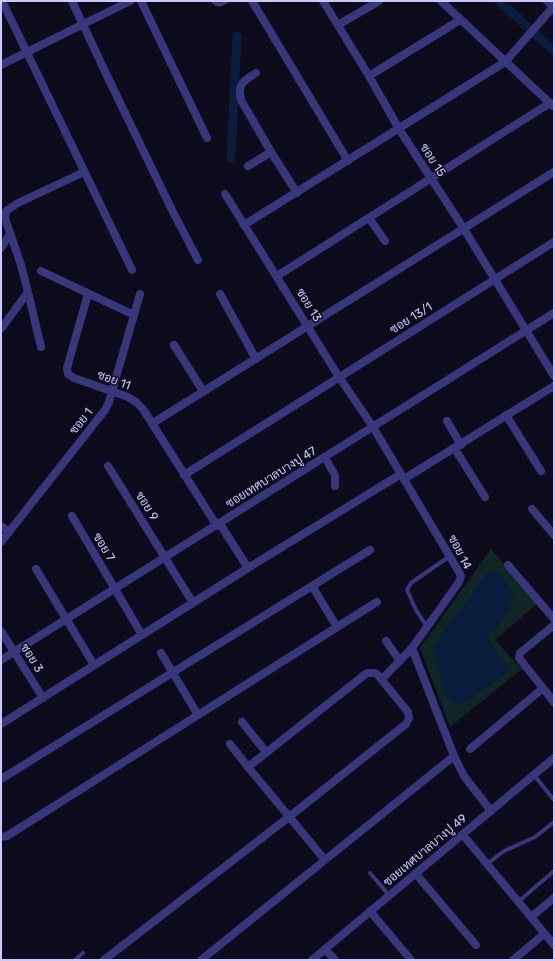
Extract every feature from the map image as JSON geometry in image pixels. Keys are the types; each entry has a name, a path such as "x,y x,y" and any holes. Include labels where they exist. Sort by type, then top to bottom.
{"street":[{"path":"2,1 132,270"},
{"path":"72,1 172,210 198,260"},
{"path":"1,65 130,1"},
{"path":"141,1 207,138"},
{"path":"252,1 348,161"},
{"name":"ซอย 15","path":"323,1 399,128 464,229 554,376"},
{"path":"338,25 379,1"},
{"path":"277,276 552,105 441,1"},
{"path":"244,225 505,62 554,7 546,1"},
{"path":"369,76 460,20"},
{"path":"256,73 243,81 239,93 247,111 297,193"},
{"path":"248,166 271,152"},
{"path":"41,347 21,265 5,218 6,211 8,208 84,172"},
{"path":"153,423 554,172"},
{"name":"ซอย 13","path":"225,194 339,376 373,427"},
{"path":"369,218 385,241"},
{"path":"1,248 10,234"},
{"name":"ซอย 13/1","path":"184,475 554,242"},
{"path":"41,272 134,315"},
{"path":"1,329 28,292"},
{"name":"ซอย 11","path":"88,294 67,368 68,374 74,378 113,391 136,402 143,409 184,475 248,568"},
{"name":"ซอย 1","path":"1,542 109,402 140,294"},
{"path":"220,294 256,359"},
{"name":"ซอยเทศบาลบางปู 47","path":"1,660 554,314"},
{"path":"174,345 203,391"},
{"path":"1,724 248,568 403,476 458,447 554,386"},
{"path":"506,416 541,471"},
{"path":"447,421 458,447 485,497"},
{"name":"ซอย 14","path":"373,427 460,572 461,579 412,648 382,679"},
{"path":"325,458 335,475 335,486"},
{"name":"ซอย 9","path":"108,466 193,603"},
{"path":"532,509 554,535"},
{"name":"ซอย 7","path":"72,516 142,635"},
{"path":"1,526 9,532"},
{"path":"1,779 370,550"},
{"path":"508,565 554,619"},
{"path":"36,569 94,665"},
{"path":"312,586 337,627"},
{"path":"4,837 376,602"},
{"path":"554,625 519,655 520,661 554,702"},
{"name":"ซอย 3","path":"1,631 43,698"},
{"path":"386,641 400,661"},
{"path":"412,648 454,756 467,782 491,810"},
{"path":"161,653 198,715"},
{"path":"104,960 289,817 408,721 410,715 382,679 374,672 367,673 248,766"},
{"path":"470,749 542,689"},
{"path":"242,722 266,752"},
{"path":"230,744 325,860"},
{"path":"201,960 454,756"},
{"name":"ซอยเทศบาลบางปู 49","path":"312,960 554,758"},
{"path":"463,835 554,945"},
{"path":"416,874 476,945"},
{"path":"531,917 554,898"},
{"path":"370,911 411,960"},
{"path":"513,960 544,934"},
{"path":"325,949 335,960"}],"lane":[{"path":"213,1 218,5 227,1"},
{"path":"428,627 416,610 407,590 411,583 450,556"},
{"path":"534,775 554,800"},
{"path":"487,864 504,850 535,837 554,822"},
{"path":"518,902 554,871"},
{"path":"370,873 389,896"},
{"path":"75,960 83,953"}],"green space":[{"path":"491,549 538,603 495,640 522,669 450,727 420,648","holes":["513,593 509,606 497,628 487,633 488,638 507,666 505,673 461,705 434,652 437,644 450,622 472,596"]}],"water":[{"path":"495,570 502,576 513,593 509,606 497,628 487,633 488,638 498,654 507,665 505,673 461,705 456,706 447,697 433,652 436,644 451,621 472,596 475,588 486,573"}],"waterway":[{"path":"499,1 554,51"},
{"path":"231,158 237,36"}]}
